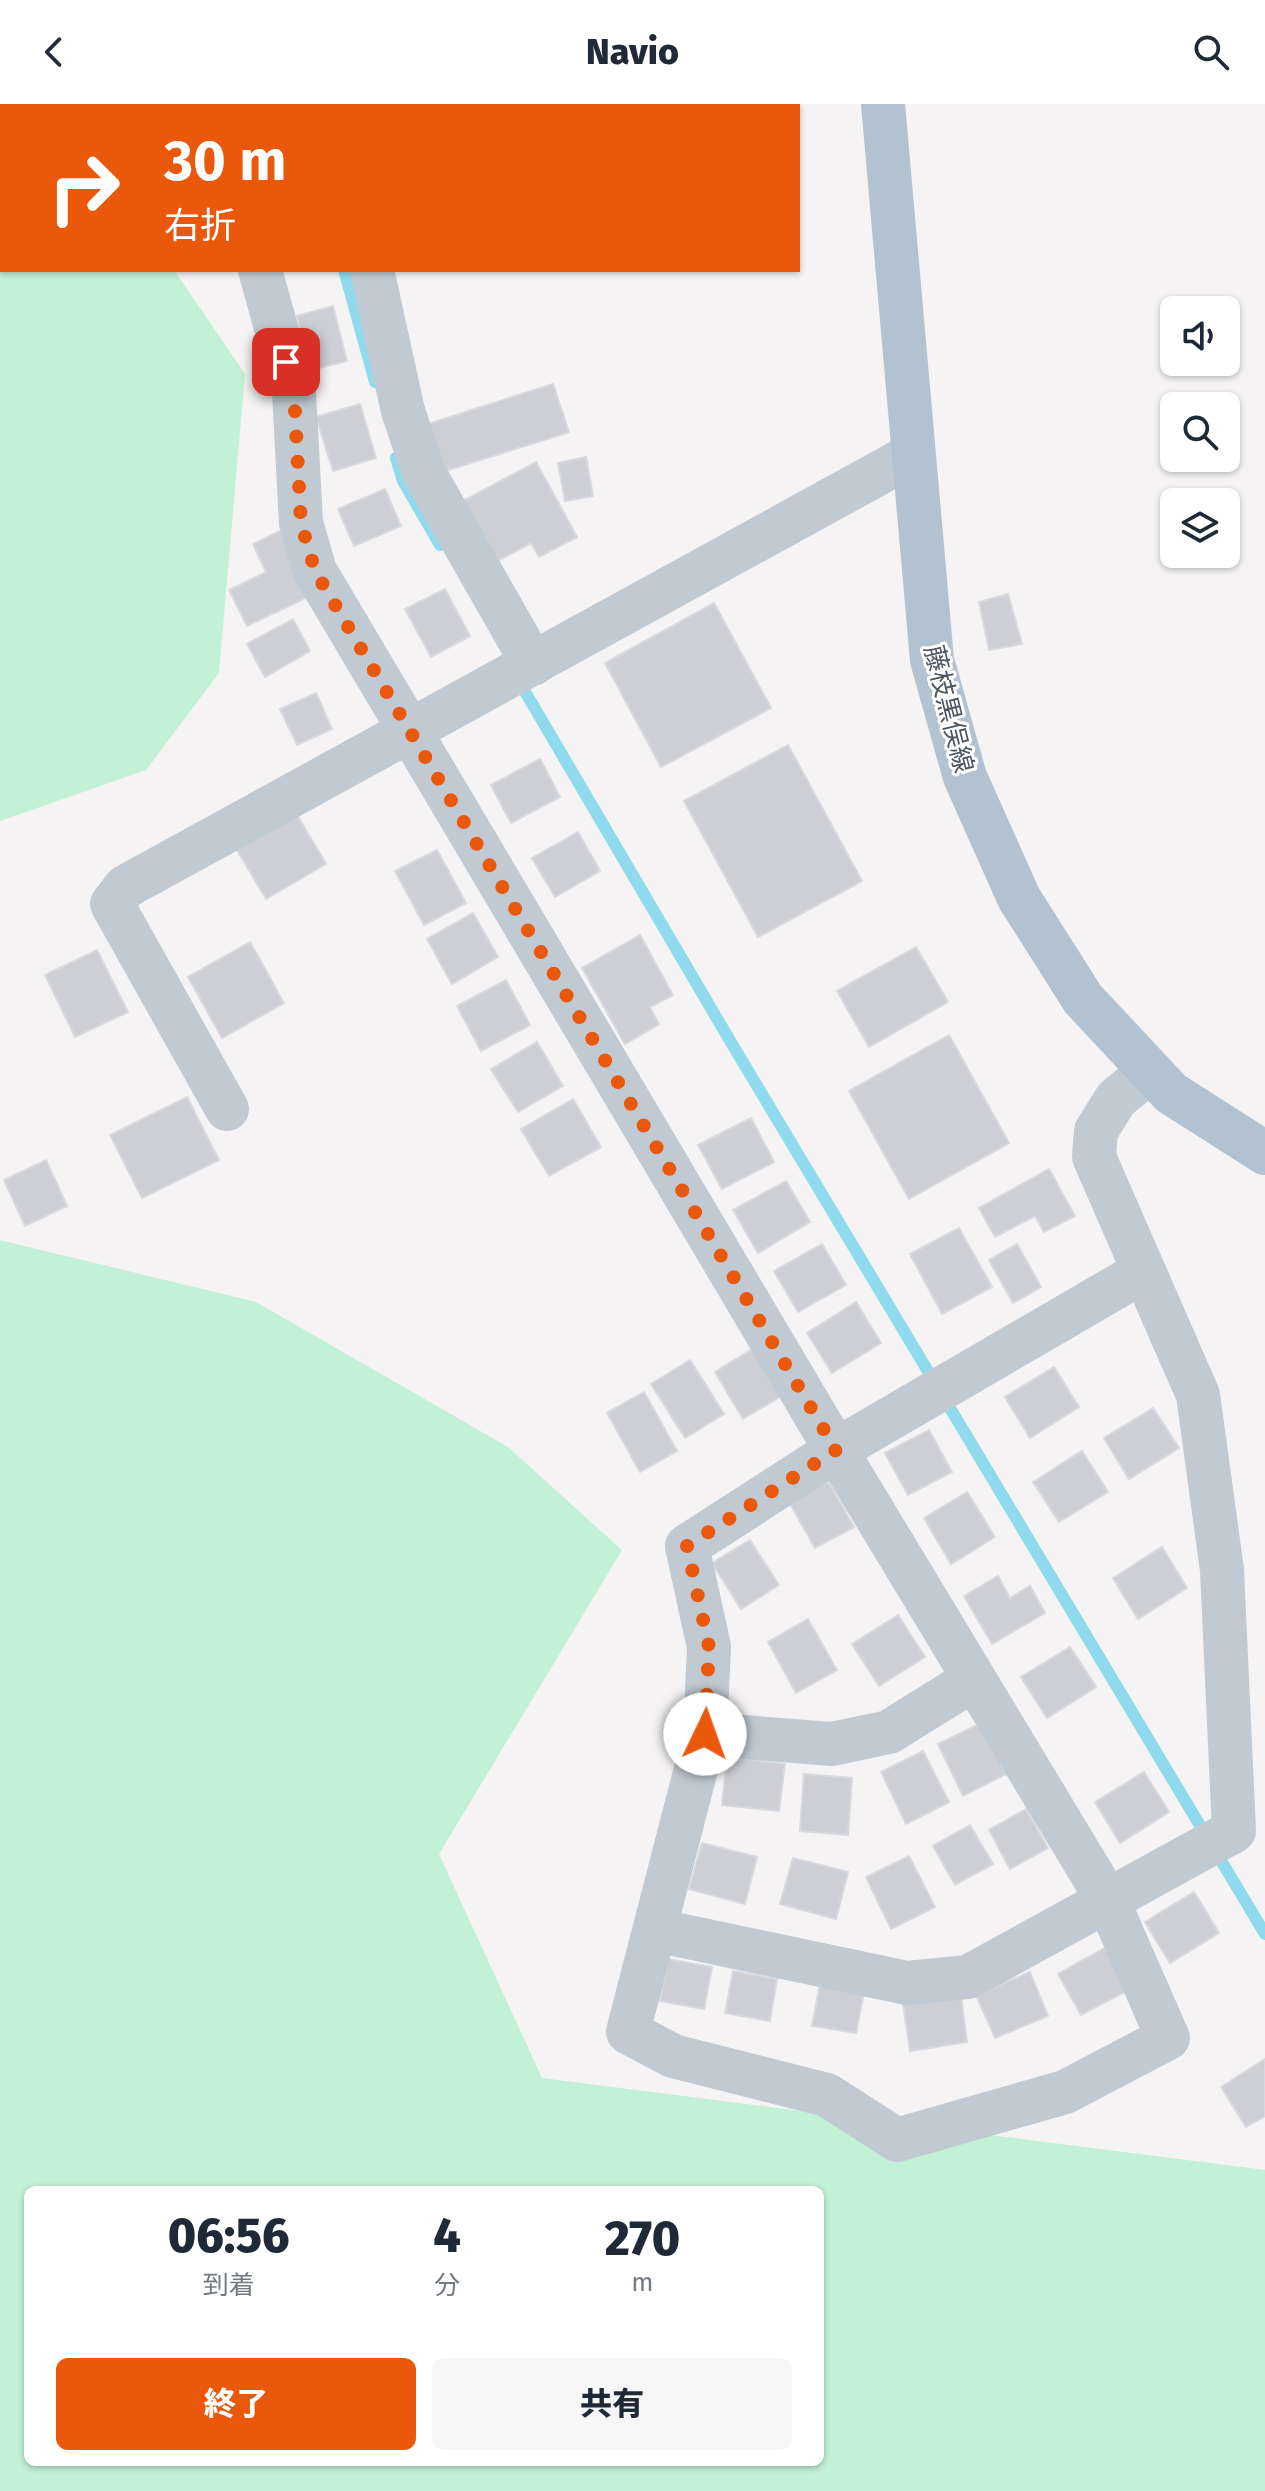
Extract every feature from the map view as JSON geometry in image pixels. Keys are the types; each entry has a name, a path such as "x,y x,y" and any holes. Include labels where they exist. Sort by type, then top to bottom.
{"main road":[{"name":"藤枝黒俣線","path":"883,104 932,660 965,777 1019,898 1083,999 1161,1082 1265,1153"}],"street":[{"path":"261,272 294,393 301,523 315,571 836,1450 1107,1899 1168,2038 1065,2092 897,2140 827,2095 673,2056 628,2032 705,1734 709,1647 687,1546 836,1450 1144,1271"},
{"path":"372,272 403,411 424,473 533,664"},
{"path":"227,1109 112,904 125,887 912,455"},
{"path":"655,1930 907,1983 968,1977 1234,1831 1222,1570 1198,1395 1094,1157 1096,1131 1116,1099 1161,1082"},
{"path":"705,1734 832,1744 889,1732 974,1679"}],"green space":[{"path":"0,272 175,272 245,374 219,673 146,770 0,821"},
{"path":"0,1240 256,1302 508,1447 622,1550 439,1854 542,2078 1265,2170 1265,2491 0,2491"}],"building":[{"path":"333,306 347,361 311,370 297,316"},
{"path":"553,384 569,432 439,473 425,425"},
{"path":"360,404 376,458 333,471 316,417"},
{"path":"586,457 593,496 565,501 558,463"},
{"path":"536,462 577,537 539,557 531,543 496,562 463,501"},
{"path":"385,489 401,526 354,546 338,509"},
{"path":"282,530 314,594 247,626 229,590 266,572 253,544"},
{"path":"445,589 470,636 431,657 405,609"},
{"path":"1008,594 1022,644 989,650 979,602"},
{"path":"714,603 771,708 661,767 605,663"},
{"path":"293,619 310,651 265,677 247,644"},
{"path":"316,693 332,729 297,745 280,709"},
{"path":"788,745 862,881 758,937 684,801"},
{"path":"540,759 560,797 511,823 491,785"},
{"path":"297,815 326,864 266,899 237,850"},
{"path":"578,832 600,871 555,897 532,858"},
{"path":"437,850 466,903 424,925 395,871"},
{"path":"473,913 498,957 452,984 427,939"},
{"path":"640,935 673,995 650,1007 659,1024 625,1044 582,968"},
{"path":"250,942 284,1003 222,1038 188,977"},
{"path":"916,947 948,1002 869,1047 837,991"},
{"path":"97,950 128,1012 75,1037 45,975"},
{"path":"506,980 530,1025 481,1051 457,1006"},
{"path":"949,1035 1009,1143 909,1199 849,1091"},
{"path":"537,1042 563,1086 518,1112 491,1069"},
{"path":"187,1097 219,1160 142,1198 110,1135"},
{"path":"573,1099 601,1147 549,1176 521,1129"},
{"path":"751,1118 774,1162 722,1189 698,1145"},
{"path":"46,1160 67,1206 25,1226 4,1180"},
{"path":"1049,1169 1075,1216 1044,1232 1035,1216 995,1237 979,1208"},
{"path":"786,1181 810,1222 758,1253 733,1210"},
{"path":"959,1228 992,1287 942,1314 910,1254"},
{"path":"822,1244 846,1285 798,1312 774,1271"},
{"path":"1017,1244 1041,1287 1013,1303 989,1260"},
{"path":"856,1302 881,1343 832,1373 807,1333"},
{"path":"754,1348 783,1395 743,1419 715,1372"},
{"path":"690,1360 724,1414 685,1438 651,1384"},
{"path":"1054,1367 1079,1407 1030,1438 1005,1397"},
{"path":"644,1392 677,1451 640,1472 607,1413"},
{"path":"1153,1408 1179,1448 1129,1479 1104,1438"},
{"path":"929,1430 952,1472 908,1495 885,1453"},
{"path":"1082,1451 1108,1492 1059,1522 1033,1482"},
{"path":"828,1481 854,1527 815,1548 789,1502"},
{"path":"967,1492 995,1537 951,1564 924,1518"},
{"path":"750,1540 779,1585 741,1609 712,1563"},
{"path":"1162,1547 1187,1588 1138,1619 1113,1578"},
{"path":"998,1576 1010,1598 1030,1586 1045,1613 992,1644 964,1596"},
{"path":"898,1615 925,1657 879,1686 852,1644"},
{"path":"808,1619 837,1670 796,1693 768,1642"},
{"path":"1070,1647 1096,1687 1047,1718 1021,1677"},
{"path":"981,1723 1006,1774 963,1796 938,1744"},
{"path":"923,1751 949,1802 906,1824 881,1772"},
{"path":"727,1757 785,1764 779,1811 722,1805"},
{"path":"1144,1772 1169,1812 1120,1843 1095,1802"},
{"path":"804,1774 852,1778 848,1835 800,1831"},
{"path":"1026,1809 1048,1848 1010,1869 989,1830"},
{"path":"970,1825 993,1864 955,1885 933,1846"},
{"path":"702,1843 757,1857 745,1904 689,1889"},
{"path":"909,1856 935,1907 891,1929 866,1877"},
{"path":"793,1858 848,1872 836,1919 780,1904"},
{"path":"1194,1892 1219,1933 1170,1963 1145,1922"},
{"path":"1108,1946 1132,1988 1081,2015 1058,1974"},
{"path":"668,1959 712,1967 704,2009 660,2001"},
{"path":"733,1971 777,1979 770,2021 725,2013"},
{"path":"1030,1972 1048,2016 995,2038 976,1995"},
{"path":"820,1984 864,1992 856,2033 812,2026"},
{"path":"961,1996 967,2042 910,2051 903,2004"},
{"path":"1265,2059 1265,2116 1246,2127 1221,2087"}],"waterway":[{"path":"345,272 375,382"},
{"path":"396,458 403,481 440,545"},
{"path":"517,678 732,1044 1265,1934"}],"route":[{"path":"286,362 294,393 301,523 315,571 836,1450 687,1546 709,1647 705,1734"}]}
